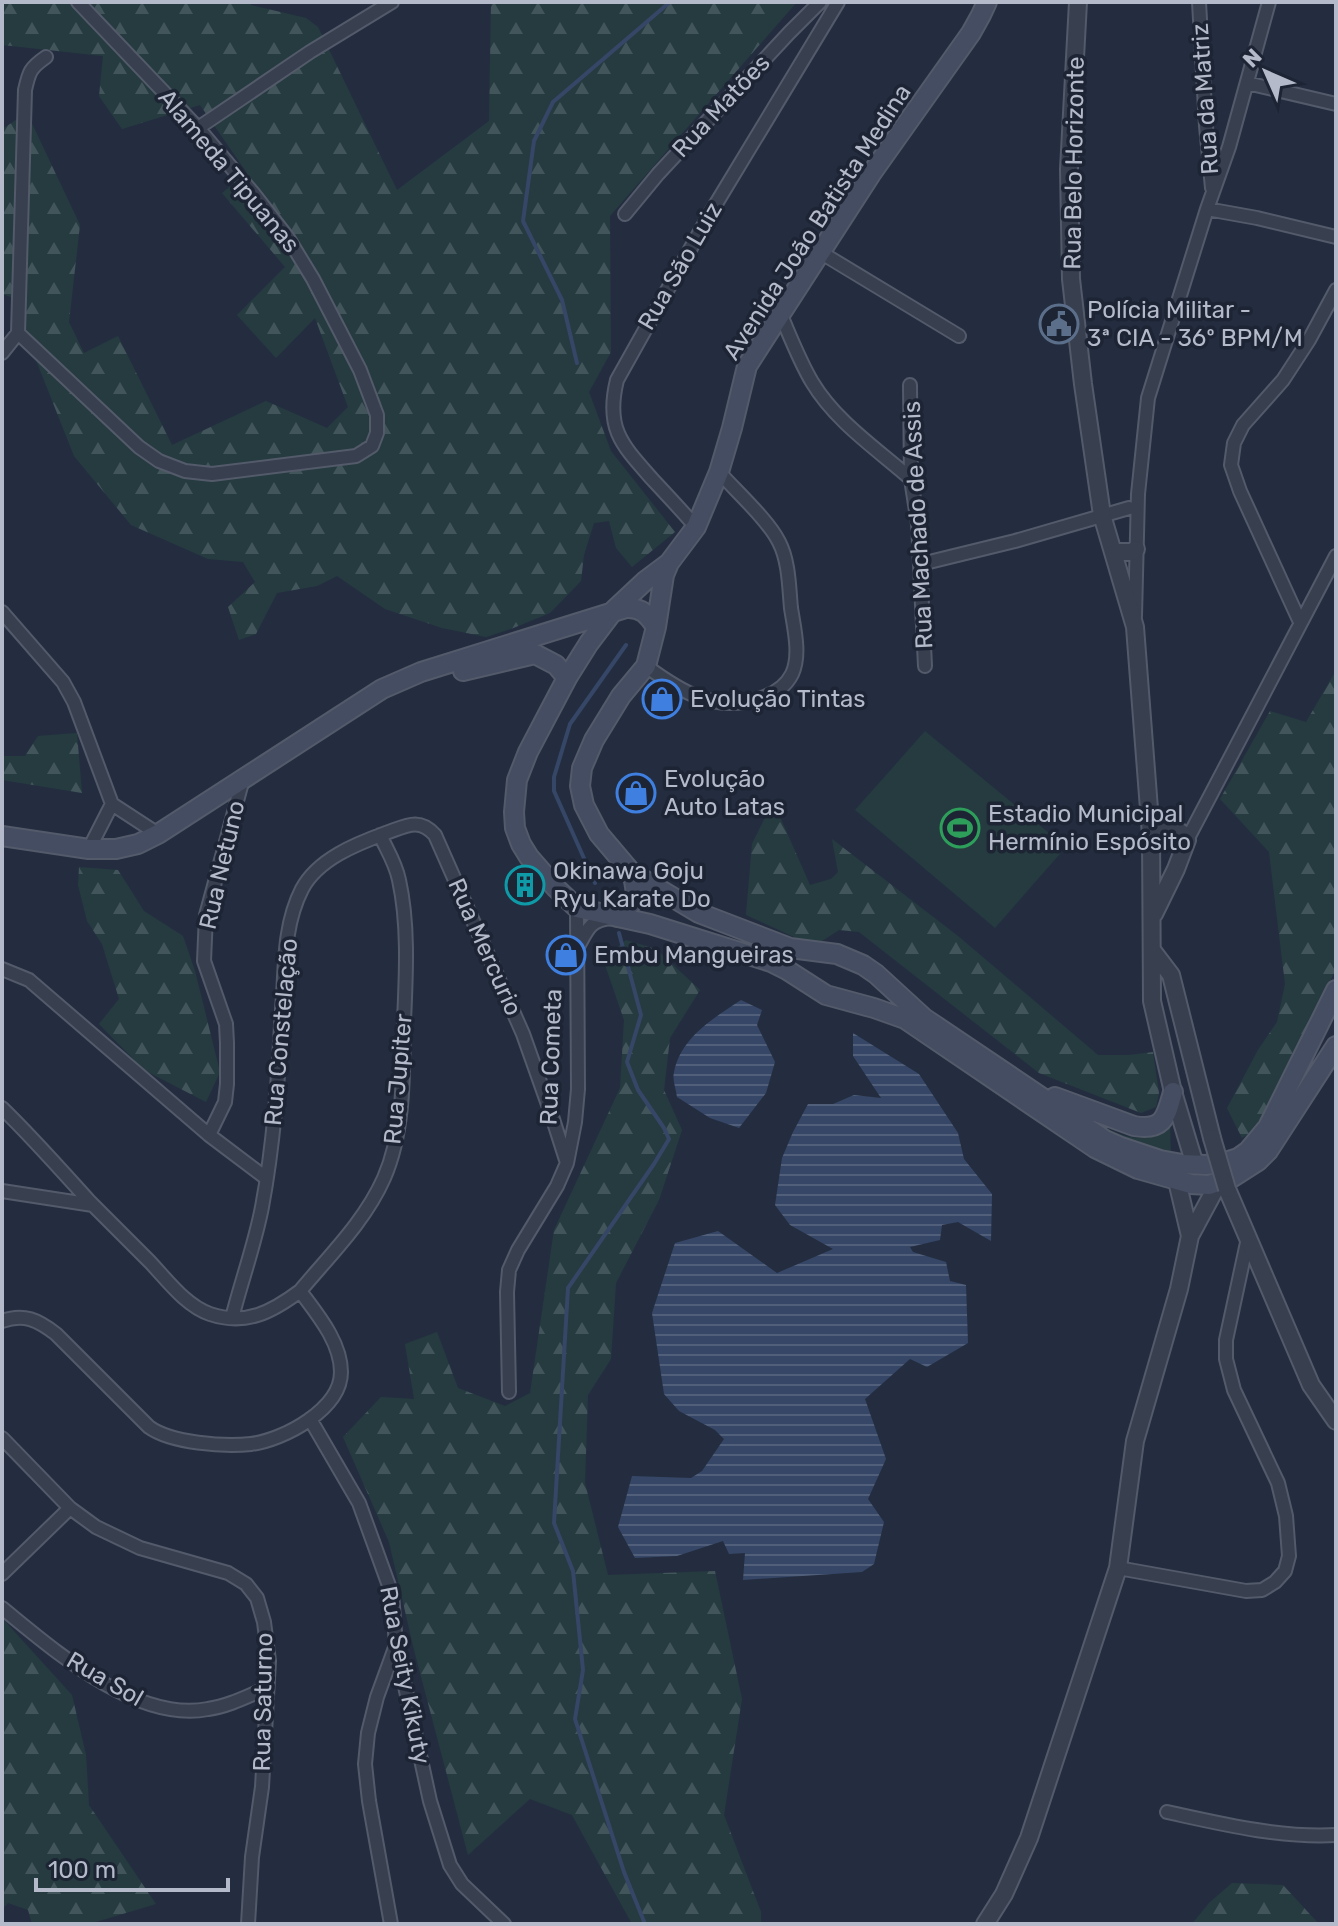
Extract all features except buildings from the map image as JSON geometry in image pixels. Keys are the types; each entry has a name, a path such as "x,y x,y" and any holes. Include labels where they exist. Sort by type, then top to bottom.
{"main road":[{"name":"Avenida João Batista Medina","path":"656,627 664,575 669,563 696,527 719,472 747,366 871,174 971,33 987,2"},
{"name":"Avenida João Batista Medina","path":"354,708 465,670 526,655 535,654 547,659 567,678 614,610 669,563"},
{"path":"614,610 636,608 648,616 656,627 646,666 621,696 594,740 582,768 580,786 584,805 599,834 632,873 699,913 790,948 837,954 863,965 916,1012 1105,1140 1143,1155 1182,1164 1222,1163 1238,1158 1256,1143 1268,1127 1336,990"},
{"name":"Avenida João Batista Medina","path":"2,836 89,849 116,849 138,844 382,689 421,672 614,610"},
{"path":"567,678 528,752 517,780 514,812 515,828 529,857 577,908 650,924 771,962 826,995 905,1019 1095,1148 1138,1169 1177,1181 1223,1186 1247,1169 1268,1151 1336,1046"},
{"path":"617,917 636,896 632,873"},
{"path":"826,995 816,979 817,968 821,961 837,954"},
{"path":"1030,1088 1143,1128 1159,1124 1166,1114 1173,1092"}],"street":[{"name":"Alameda Tipuanas","path":"18,333 139,447 159,461 185,471 212,474 356,456 372,446 377,433 377,415 360,370 313,279 280,227 198,128 78,2"},
{"path":"198,128 310,52 392,2"},
{"name":"Rua Matões","path":"625,214 658,174 820,2"},
{"name":"Rua São Luiz","path":"696,527 624,448 615,425 612,401 617,380 711,212 838,2"},
{"name":"Rua Belo Horizonte","path":"1078,2 1069,169 1071,279 1102,515 1135,627 1151,835"},
{"name":"Rua da Matriz","path":"1199,2 1212,195"},
{"path":"1135,627 1138,494 1148,398 1247,83 1269,2"},
{"path":"2,353 18,333 25,90 28,72 46,57"},
{"path":"1247,83 1336,104"},
{"path":"1207,209 1336,237"},
{"path":"820,252 959,336"},
{"path":"1300,622 1231,465 1234,443 1243,425 1283,380 1336,290"},
{"path":"780,313 799,358 828,404 911,479"},
{"name":"Rua Machado de Assis","path":"910,385 911,479 921,564 925,666"},
{"path":"646,666 673,686 713,702 743,704 770,696 785,685 793,673 795,638 785,557 780,543 719,472"},
{"path":"921,564 1129,508 1138,494"},
{"path":"1129,508 1139,521"},
{"path":"1114,552 1133,552 1136,549"},
{"path":"1152,919 1187,840 1336,556"},
{"path":"2,612 63,682 74,702 112,804 158,834"},
{"name":"Rua Netuno","path":"209,1135 225,1102 227,1043 226,1024 204,961 206,915 243,779"},
{"path":"89,849 112,804"},
{"name":"Rua Mercurio","path":"380,835 410,824 421,824 435,835 523,1034 567,1163"},
{"path":"1187,840 1173,829 1165,828 1151,835 1152,1001 1173,1092 1195,1165"},
{"name":"Rua Constelação","path":"232,1318 262,1209 275,1113 286,946 293,913 303,887 317,870 333,857 380,835"},
{"name":"Rua Jupiter","path":"2,1108 191,1303 207,1313 232,1318 255,1316 272,1310 300,1291 369,1208 385,1176 396,1139 402,1084 406,961 399,880 380,835"},
{"path":"1151,857 1167,869 1176,869"},
{"name":"Rua Cometa","path":"509,1392 509,1270 557,1186 567,1163 575,1122 578,1089 577,908"},
{"path":"577,948 589,927 599,919 617,917"},
{"path":"1152,950 1171,975 1223,1186 1311,1385 1336,1421"},
{"path":"2,969 29,980 209,1135 266,1178"},
{"path":"1152,1001 1171,975"},
{"path":"1177,1181 1190,1236"},
{"path":"985,1924 1004,1894 1029,1838 1118,1568 1135,1441 1179,1289 1190,1236 1223,1186"},
{"path":"2,1191 93,1205"},
{"path":"1118,1568 1246,1591 1262,1590 1285,1571 1289,1556 1286,1516 1278,1483 1234,1390 1226,1359 1226,1340 1248,1238"},
{"path":"2,1321 22,1317 43,1324 156,1432 201,1442 252,1444 281,1435 310,1419 335,1393 341,1376 340,1359 320,1319 300,1291"},
{"name":"Rua Seity Kikuty","path":"310,1419 359,1503 392,1594 396,1645 430,1801 450,1865 462,1884 504,1924"},
{"name":"Rua Saturno","path":"2,1438 70,1508 96,1527 140,1548 238,1578 257,1598 269,1661 262,1787 252,1857 248,1924"},
{"path":"2,1574 70,1508"},
{"name":"Rua Sol","path":"2,1608 77,1666 135,1701 160,1708 208,1710 267,1688"},
{"path":"391,1924 365,1764 368,1733 377,1697 396,1645"},
{"path":"1167,1812 1248,1829 1312,1836 1336,1835"}],"green space":[{"path":"2,2 251,2 251,5 306,18 318,27 397,190 489,121 491,2 797,2 610,216 611,352 589,392 611,451 675,532 632,567 616,548 609,521 594,523 584,555 581,581 550,613 486,637 442,628 385,609 337,576 317,586 277,593 256,634 239,640 228,607 255,582 243,562 208,559 131,525 74,456 11,297 2,294 2,129 27,113 80,225 69,322 84,353 118,336 172,445 266,401 327,428 348,407 315,318 276,358 237,315 285,267 222,193 247,173 200,105 122,129 99,96 103,56 2,45"},
{"path":"1334,674 1336,969 1261,1126 1242,1138 1227,1108 1277,1022 1285,984 1269,852 1220,799 1270,711 1306,722"},
{"name":"Estadio Municipal Hermínio Espósito","path":"925,731 1066,847 995,928 855,810"},
{"path":"77,733 82,793 2,780 2,756 25,756 38,736"},
{"path":"773,801 810,885 831,879 838,872 832,839 958,936 1098,1055 1153,1052 1159,1093 1156,1107 1141,1113 1039,1073 859,932 839,930 819,943 796,938 746,915 752,844"},
{"path":"79,867 118,870 144,911 183,936 220,1072 206,1102 144,1070 99,1024 119,999 102,944 87,921 78,885"},
{"path":"626,940 656,949 700,990 670,1038 664,1090 682,1130 659,1200 616,1283 611,1359 588,1395 585,1483 608,1575 715,1571 742,1699 724,1815 761,1912 761,1924 632,1924 572,1815 530,1799 468,1855 389,1542 343,1437 381,1397 414,1399 405,1344 437,1332 458,1388 505,1406 530,1393 554,1230 620,1088 624,1020 603,959"},
{"path":"1090,1118 1113,1131 1139,1138 1156,1134 1170,1120 1171,1154 1123,1140"},
{"path":"2,1618 72,1695 86,1755 89,1805 156,1904 89,1924 32,1924 28,1910 8,1903 2,1909"},
{"path":"1232,1883 1283,1885 1319,1924 1192,1924 1209,1903"}],"water":[{"path":"741,1000 762,1010 757,1025 775,1062 766,1093 739,1128 710,1118 677,1097 674,1075 678,1060 691,1039 710,1021"},
{"path":"853,1033 919,1074 958,1133 964,1159 992,1194 991,1241 958,1222 942,1225 940,1240 910,1247 913,1252 946,1262 950,1281 966,1285 968,1343 927,1367 910,1359 865,1399 886,1459 868,1499 884,1522 874,1564 862,1572 743,1580 745,1553 729,1554 723,1541 677,1556 635,1558 618,1527 632,1476 691,1478 702,1471 724,1439 715,1430 679,1411 664,1394 652,1313 675,1243 718,1231 777,1273 833,1249 790,1225 775,1205 782,1158 808,1104 833,1104 854,1095 881,1098 853,1056"}],"waterway":[{"path":"577,363 562,300 523,221 534,141 553,102 670,2"},
{"path":"595,883 554,791 554,777 570,724 626,645"},
{"path":"619,933 641,1015 627,1062 638,1090 669,1139 568,1288 554,1523 573,1571 583,1670 575,1719 624,1872 645,1924"}],"place":[{"name":"Polícia Militar - 3ª CIA - 36º BPM/M","path":"1059,324"},
{"name":"Evolução Tintas","path":"662,699"},
{"name":"Evolução Auto Latas","path":"636,793"},
{"name":"Estadio Municipal Hermínio Espósito","path":"960,828"},
{"name":"Okinawa Goju Ryu Karate Do","path":"525,885"},
{"name":"Embu Mangueiras","path":"566,955"}]}
